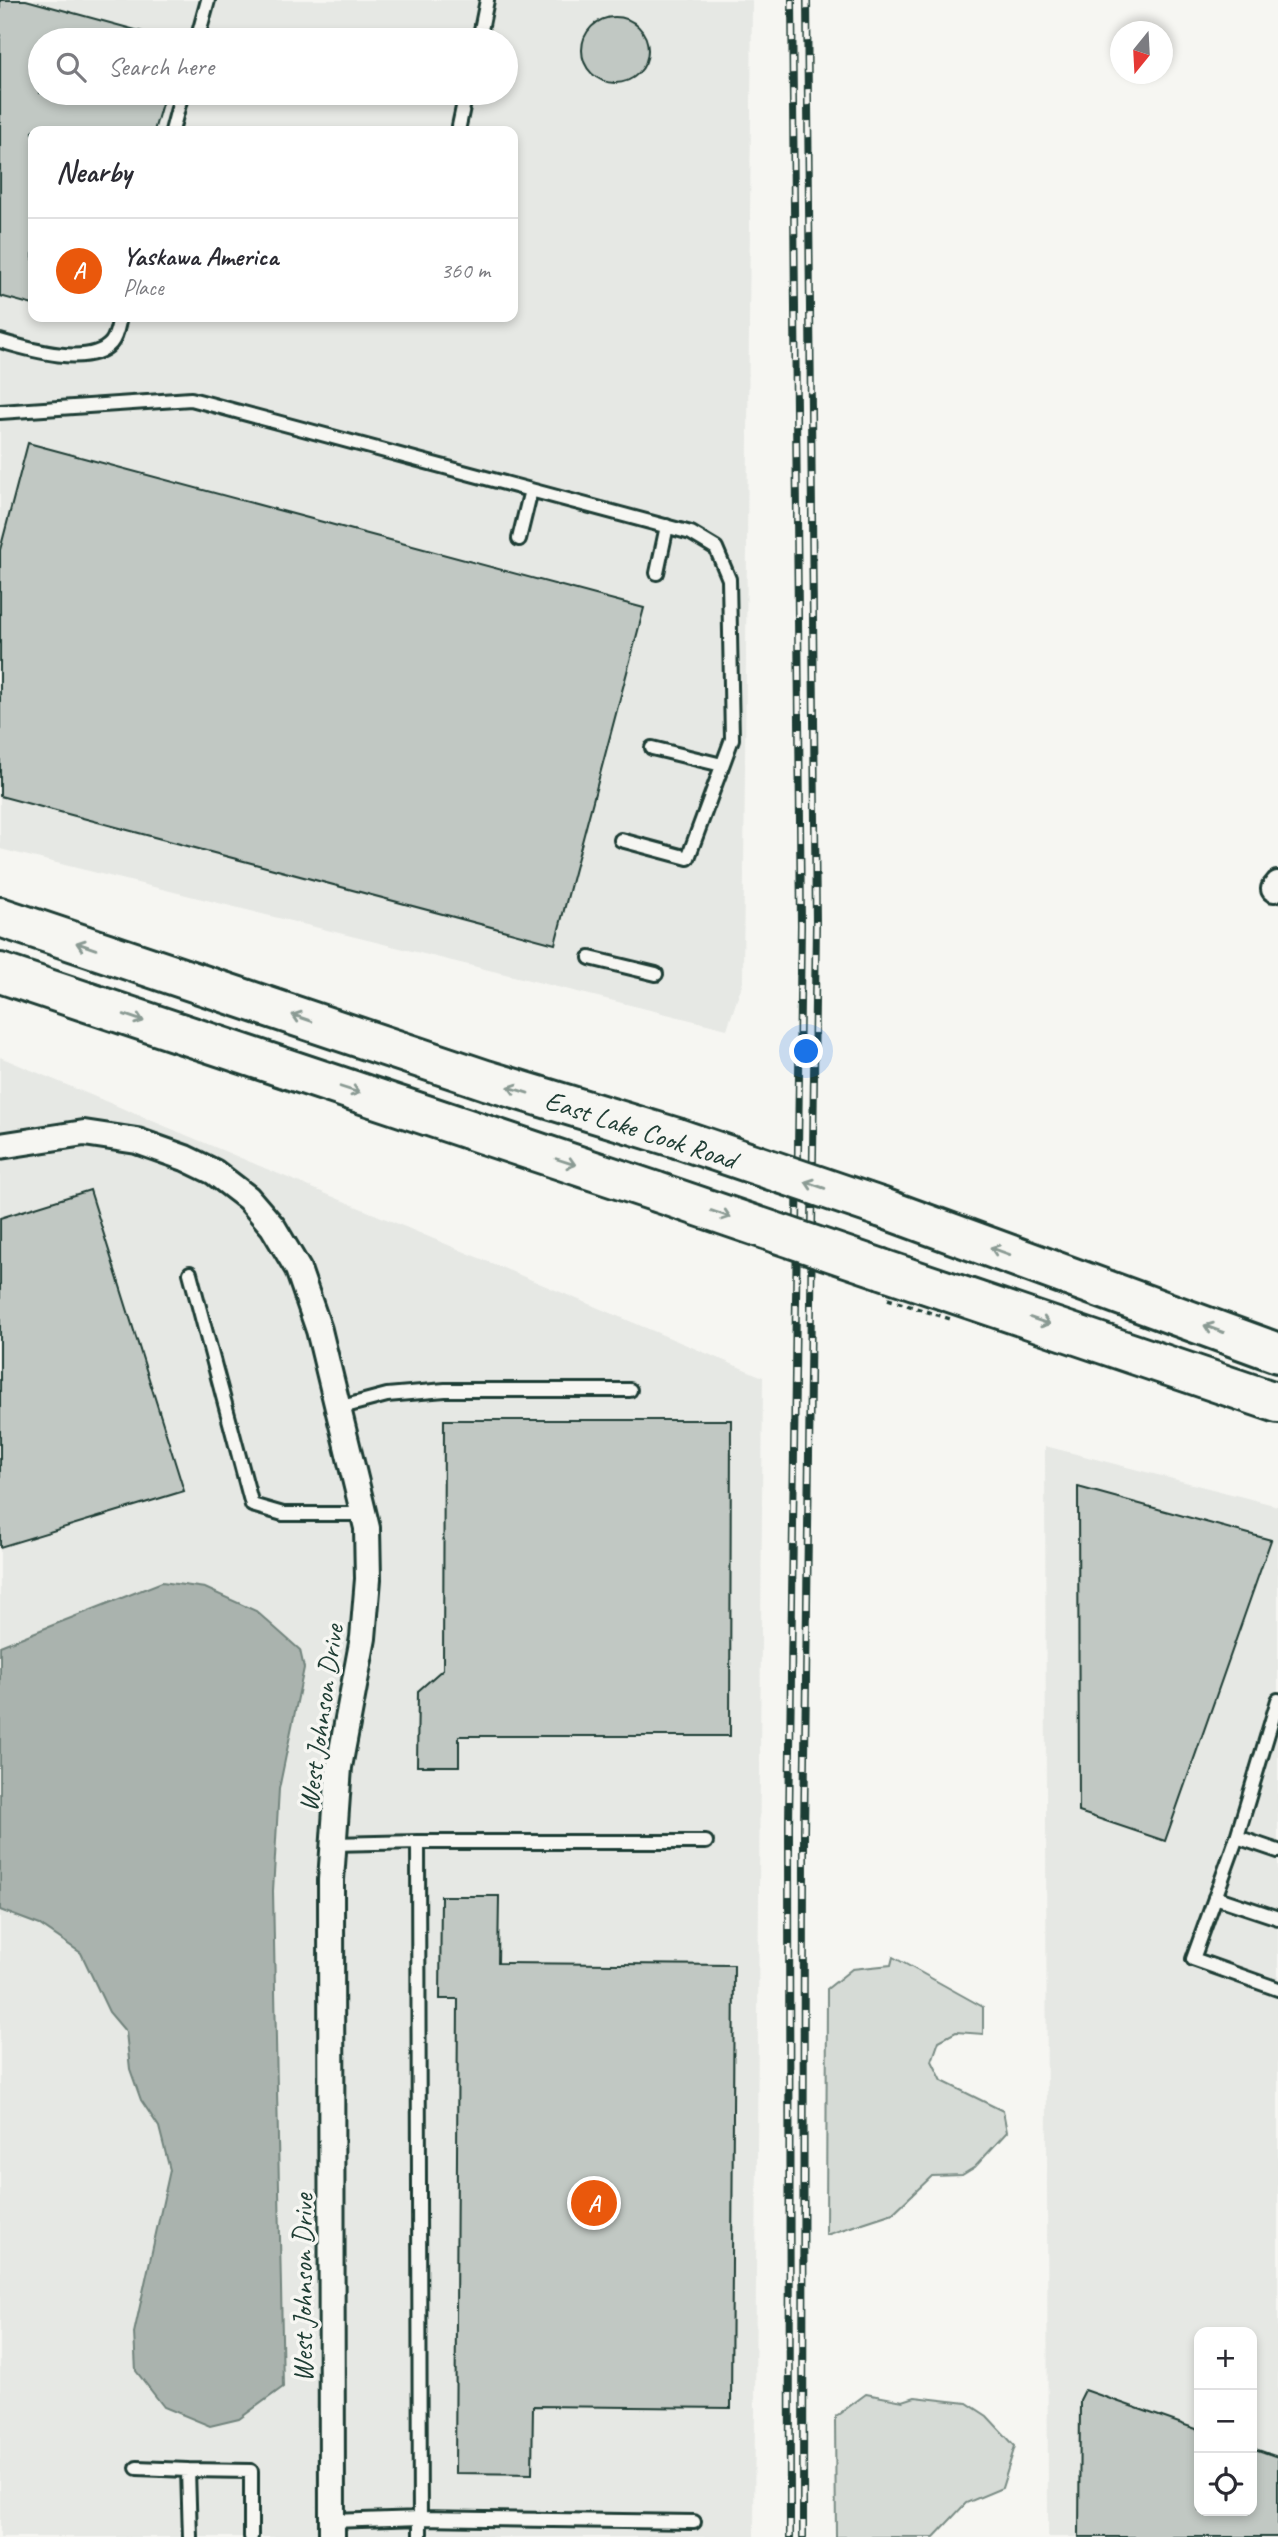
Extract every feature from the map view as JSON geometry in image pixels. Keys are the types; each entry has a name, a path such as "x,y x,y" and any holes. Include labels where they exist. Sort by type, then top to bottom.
{"main road":[{"name":"East Lake Cook Road","path":"0,917 486,1080 677,1138 880,1207 1278,1353"},
{"name":"East Lake Cook Road","path":"0,973 1278,1403"}],"street":[{"name":"West Johnson Drive","path":"0,1146 84,1132 137,1141 185,1158 214,1172 248,1198 273,1227 298,1269 319,1330 367,1528 368,1579 363,1638 339,1767 331,1880 332,2529"}],"lane":[{"path":"200,28 208,0"},
{"path":"482,28 488,0"},
{"path":"173,126 180,105"},
{"path":"459,126 463,105"},
{"path":"0,341 40,352 88,355 102,351 113,341 119,322"},
{"path":"0,412 191,399 667,526 691,533 716,548 729,579 732,739 688,859 621,840"},
{"path":"519,539 531,490"},
{"path":"657,573 667,526"},
{"path":"652,748 722,765"},
{"path":"590,958 656,974"},
{"path":"190,1273 252,1505 283,1514 363,1514"},
{"path":"338,1408 387,1395 444,1390 630,1390"},
{"path":"1278,1700 1237,1837 1193,1959 1278,1989"},
{"path":"1237,1837 1278,1851"},
{"path":"418,1842 420,2537"},
{"path":"333,1844 706,1842"},
{"path":"1215,1897 1278,1918"},
{"path":"137,2468 251,2471 251,2537"},
{"path":"188,2470 190,2537"},
{"path":"332,2529 420,2518 694,2522"}],"shaded area":[{"path":"0,0 752,0 743,982 727,1029 0,849"},
{"path":"0,1057 763,1377 754,2537 0,2537"},
{"path":"1045,1446 1278,1506 1278,2537 1048,2537"},
{"path":"162,1582 205,1588 256,1611 300,1650 304,1668 279,1789 273,1891 283,2387 239,2419 210,2426 164,2407 136,2371 134,2333 170,2170 159,2127 141,2100 130,2069 126,2032 109,2012 81,1953 40,1925 0,1910 0,1646"},
{"path":"893,1957 983,2007 983,2034 956,2032 939,2041 932,2061 942,2081 1003,2111 1007,2132 975,2167 962,2175 932,2176 893,2213 826,2235 827,1989 852,1969 891,1965"},
{"path":"866,2394 903,2401 915,2397 967,2403 987,2416 1015,2446 1002,2488 966,2503 934,2537 836,2537 835,2417"}],"building":[{"path":"0,0 26,0 128,28 28,28 28,105 162,105 155,126 28,126 28,304 0,296"},
{"path":"621,17 639,26 646,37 646,63 639,74 628,81 609,83 591,74 584,63 582,44 591,26 602,19"},
{"path":"28,443 644,608 555,944 0,796 0,550"},
{"path":"90,1190 184,1491 0,1547 0,1218"},
{"path":"444,1420 731,1420 730,1736 459,1736 459,1766 417,1766 418,1691 443,1669"},
{"path":"1078,1487 1271,1540 1165,1841 1079,1812"},
{"path":"441,1896 499,1896 498,1963 734,1965 731,2408 533,2406 532,2474 455,2473 458,1999 440,1999"},
{"path":"1085,2390 1194,2428 1194,2516 1257,2516 1257,2450 1278,2457 1278,2537 1079,2537 1080,2400"}],"railway":[{"path":"790,2537 789,1825 801,925 792,0"},
{"path":"803,2537 804,1831 816,925 807,0"}],"place":[{"name":"Yaskawa America","path":"594,2203"}]}
